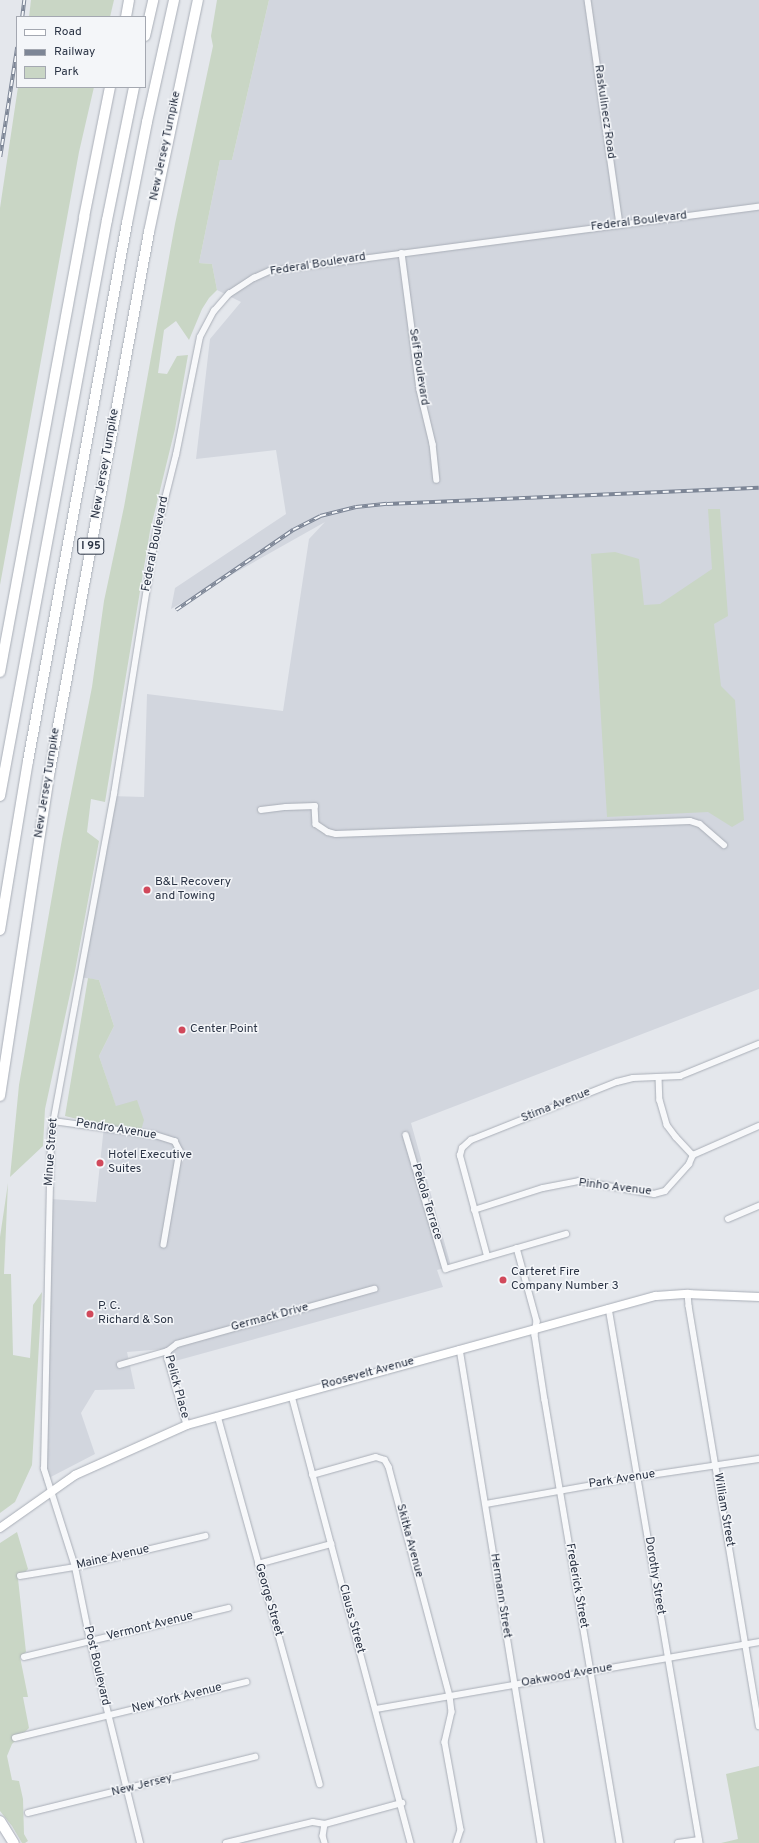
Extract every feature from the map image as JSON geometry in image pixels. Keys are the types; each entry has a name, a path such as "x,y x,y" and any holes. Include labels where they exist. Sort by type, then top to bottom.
{"highway":[{"path":"126,16 129,0"},
{"path":"146,32 153,0"},
{"name":"New Jersey Turnpike","path":"0,930 28,760 126,231 147,122 174,0"},
{"name":"New Jersey Turnpike","path":"0,1096 51,762 149,232 198,0"},
{"path":"0,672 84,217 110,88"},
{"path":"0,796 107,220 134,88"},
{"path":"0,1821 14,1843"},
{"path":"0,1832 7,1843"}],"main road":[{"name":"Roosevelt Avenue","path":"0,1528 51,1490 87,1469 186,1425 656,1296 688,1294 759,1297"}],"street":[{"name":"Raskulinecz Road","path":"588,0 620,225"},
{"name":"Federal Boulevard","path":"114,794 155,539 176,455 197,347 207,321 229,294 260,275 283,268 759,207"},
{"name":"Self Boulevard","path":"402,253 420,390 433,444 437,480"},
{"name":"Minue Street","path":"51,1490 44,1469 44,1457 51,1134 114,794"},
{"path":"260,810 315,806 316,824 328,832 336,834 690,821 700,824 724,845"},
{"name":"Stima Avenue","path":"487,1256 460,1156 462,1148 471,1140 617,1082 633,1078 680,1076 759,1044"},
{"path":"659,1077 660,1100 667,1125 693,1155 759,1126"},
{"name":"Pendro Avenue","path":"53,1121 155,1135 177,1143 180,1150 164,1244"},
{"name":"Pekola Terrace","path":"406,1135 446,1269 487,1256"},
{"name":"Pinho Avenue","path":"474,1210 543,1188 579,1181 654,1194 665,1191 671,1187 689,1164 693,1155"},
{"path":"728,1219 759,1206"},
{"path":"487,1256 566,1234"},
{"path":"517,1248 536,1316 536,1328"},
{"name":"Germack Drive","path":"168,1351 177,1344 374,1289"},
{"name":"William Street","path":"688,1294 715,1466 759,1726"},
{"name":"Dorothy Street","path":"609,1308 667,1659 699,1841"},
{"name":"Frederick Street","path":"536,1328 535,1335 560,1491 620,1843"},
{"name":"Hermann Street","path":"460,1349 541,1843"},
{"name":"Pelick Place","path":"120,1365 168,1351 168,1360 186,1425"},
{"name":"Clauss Street","path":"292,1396 330,1544 402,1803 411,1843"},
{"name":"George Street","path":"218,1416 320,1784"},
{"name":"Skitka Avenue","path":"312,1475 376,1457 385,1460 389,1467 450,1696"},
{"name":"Park Avenue","path":"486,1504 638,1477 759,1459"},
{"name":"Post Boulevard","path":"51,1490 75,1567 90,1641 140,1843"},
{"name":"Maine Avenue","path":"20,1576 75,1567 205,1536"},
{"path":"258,1564 330,1544"},
{"name":"Vermont Avenue","path":"24,1657 228,1608"},
{"name":"Oakwood Avenue","path":"376,1709 759,1642"},
{"name":"New York Avenue","path":"15,1738 246,1682"},
{"path":"450,1696 452,1712 445,1742 460,1830 457,1842"},
{"name":"New Jersey","path":"28,1814 255,1757"},
{"path":"226,1843 307,1823 325,1824 402,1803"},
{"path":"325,1824 325,1843"},
{"path":"678,1843 699,1841"}],"shaded area":[{"path":"269,0 759,0 759,989 411,1123 451,1266 437,1270 443,1287 168,1363 164,1349 127,1352 135,1389 95,1390 81,1413 95,1454 43,1481 43,1411 51,1199 96,1202 104,1126 116,1107 99,1056 114,1026 99,980 79,977 110,796 144,797 147,694 283,711 309,539 325,522 171,609 175,588 286,514 276,450 196,459 210,339 241,302 217,290 212,264 199,263 220,160 232,160"}],"green space":[{"path":"31,0 114,0 110,16 29,16"},
{"path":"217,0 269,0 232,160 220,160 199,263 212,264 217,290 209,298 202,309 189,340 176,321 164,330 158,373 167,374 177,356 188,355 175,429 150,531 105,802 91,799 87,832 99,841 75,971 45,1109 43,1146 10,1177 19,1085 62,839 92,687 104,601 124,507 175,224 213,46 211,36"},
{"path":"18,88 94,88 79,152 0,585 0,208"},
{"path":"708,509 720,509 728,616 714,624 721,686 735,700 744,820 732,827 708,812 607,817 591,554 615,552 639,559 644,605 660,604 712,569"},
{"path":"88,978 99,980 114,1026 99,1056 116,1106 137,1100 144,1120 140,1134 65,1116"},
{"path":"8,1183 4,1274 11,1274 13,1355 30,1358 33,1305 42,1292 32,1465 15,1502 0,1513 0,1237"},
{"path":"17,1532 28,1569 18,1579 26,1652 20,1657 28,1697 23,1697 29,1728 12,1744 7,1756 12,1780 19,1781 23,1799 24,1834 28,1841 25,1843 22,1843 12,1826 0,1811 0,1543"},
{"path":"759,1766 759,1843 721,1843 738,1839 726,1774"}],"railway":[{"path":"22,16 24,0"},
{"path":"0,157 16,53"},
{"path":"176,610 293,530 320,516 356,507 387,504 759,488"}],"place":[{"name":"B&L Recovery and Towing","path":"147,890"},
{"name":"Center Point","path":"182,1030"},
{"name":"Hotel Executive Suites","path":"100,1163"},
{"name":"Carteret Fire Company Number 3","path":"503,1280"},
{"name":"P. C. Richard & Son","path":"90,1314"}]}
